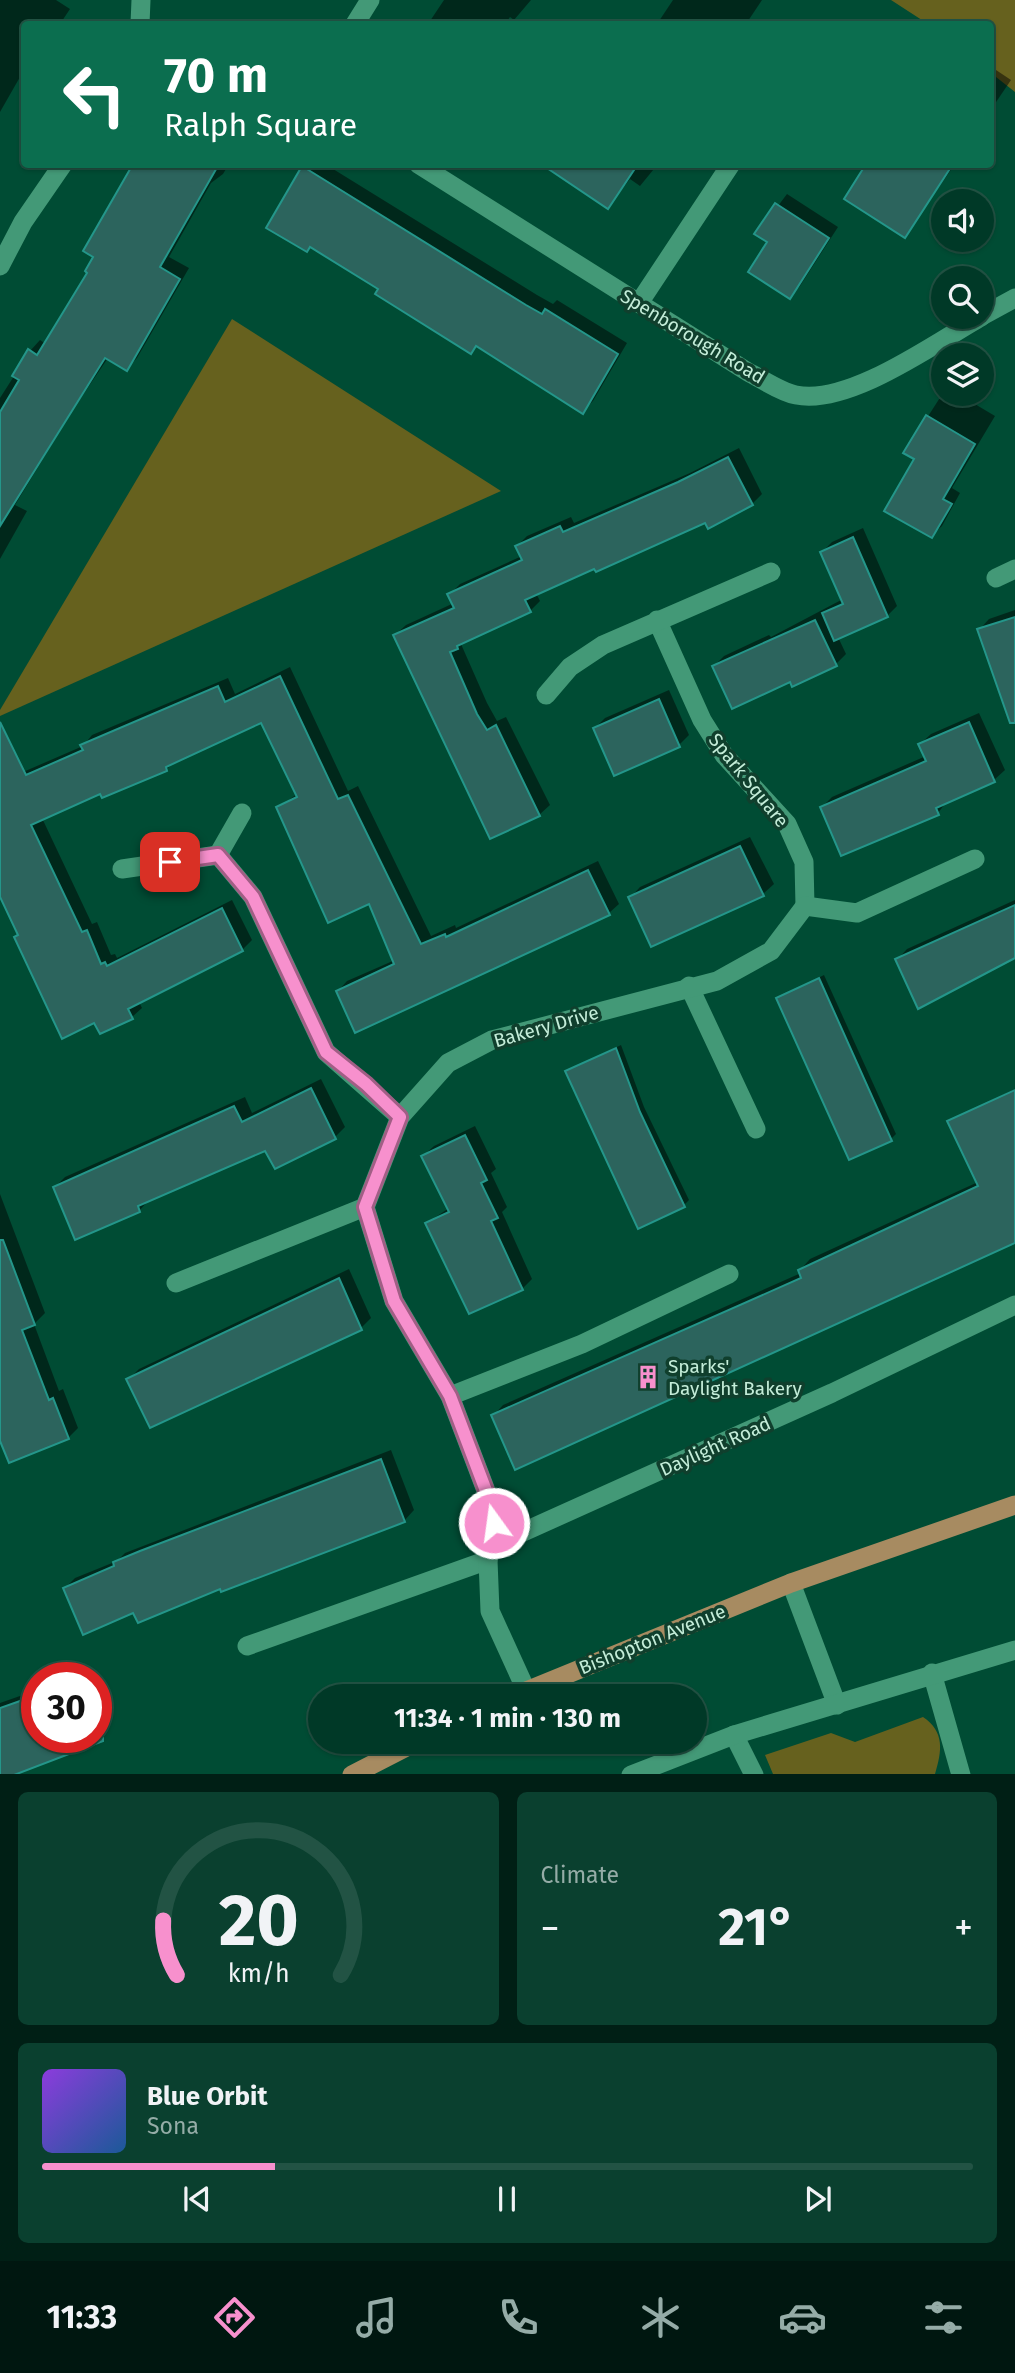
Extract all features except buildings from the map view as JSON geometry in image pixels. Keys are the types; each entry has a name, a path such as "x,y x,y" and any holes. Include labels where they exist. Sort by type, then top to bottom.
{"main road":[{"name":"Bishopton Avenue","path":"542,1684 791,1583 1015,1505"},
{"path":"352,1774 392,1754"}],"street":[{"path":"140,21 141,0"},
{"path":"357,21 370,0"},
{"path":"0,266 23,222 60,168"},
{"name":"Spenborough Road","path":"424,168 748,372 794,395 820,396 859,386 960,329"},
{"path":"639,303 728,168"},
{"name":"Spenborough Road","path":"994,310 1015,298"},
{"path":"996,578 1015,569"},
{"path":"546,695 570,667 603,645 771,572"},
{"name":"Spark Square","path":"657,620 702,720 724,755 787,824 804,862 805,906"},
{"path":"218,855 242,813"},
{"path":"122,869 218,855"},
{"path":"218,855 253,897 326,1052 366,1084 400,1117"},
{"path":"805,906 857,913 975,859"},
{"name":"Bakery Drive","path":"365,1207 400,1117 448,1063 492,1040 689,986 717,981 771,951 805,906"},
{"path":"689,986 756,1129"},
{"path":"176,1283 365,1207 394,1301 450,1396 488,1496 494,1523 489,1553 490,1611 517,1684"},
{"path":"450,1396 582,1345 729,1274"},
{"name":"Daylight Road","path":"489,1553 1015,1305"},
{"path":"247,1646 489,1553"},
{"path":"791,1583 837,1705"},
{"path":"631,1774 734,1735 1015,1650"},
{"path":"932,1673 961,1774"},
{"path":"734,1735 754,1774"}],"shaded area":[{"path":"891,0 1015,0 1015,92 994,75 994,21 923,21"},
{"path":"232,319 501,491 0,716 0,710"},
{"path":"923,1717 935,1729 940,1742 935,1774 773,1774 765,1755 831,1733 855,1742"}],"place":[{"name":"Sparks' Daylight Bakery","path":"648,1377"}],"route":[{"path":"170,862 218,855 253,897 326,1052 366,1084 400,1117 365,1207 394,1301 450,1396 488,1496 494,1523"}]}
